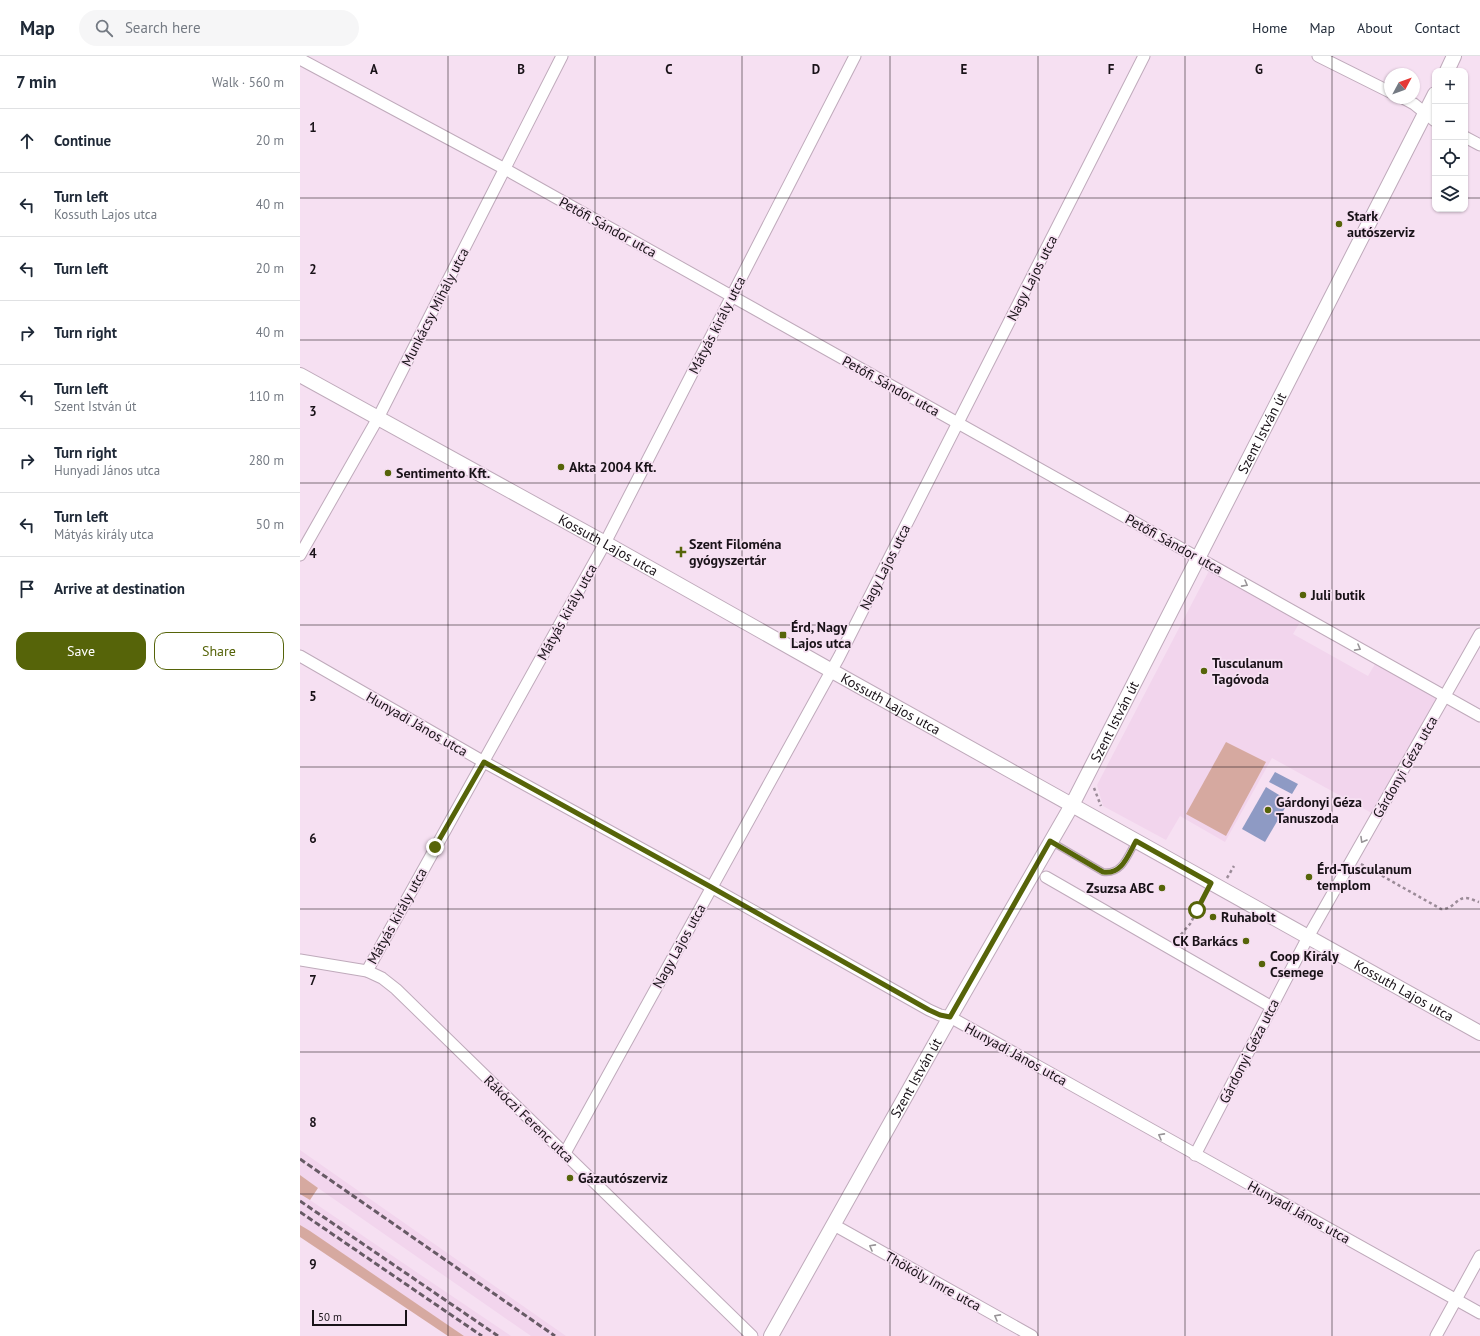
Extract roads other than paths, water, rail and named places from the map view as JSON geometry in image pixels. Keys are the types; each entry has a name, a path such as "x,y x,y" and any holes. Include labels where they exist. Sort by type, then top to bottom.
{"street":[{"name":"Munkácsy Mihály utca","path":"300,555 378,418 562,56"},
{"name":"Mátyás király utca","path":"367,971 606,543 855,56"},
{"name":"Nagy Lajos utca","path":"565,1153 711,887 832,672 1144,56"},
{"path":"1318,56 1384,89"},
{"path":"1448,68 1454,56"},
{"name":"Petőfi Sándor utca","path":"300,59 505,169 1480,716"},
{"path":"1414,104 1430,117"},
{"name":"Szent István út","path":"771,1336 950,1017 1072,805 1198,558 1430,117 1433,104"},
{"path":"1468,139 1480,145"},
{"name":"Kossuth Lajos utca","path":"300,375 606,543 832,672 1136,841 1216,879 1308,937 1480,1034"},
{"name":"Gárdonyi Géza utca","path":"1195,1155 1308,937 1480,634"},
{"name":"Hunyadi János utca","path":"300,656 484,762 711,887 929,1010 940,1015 950,1017 1480,1313"},
{"path":"1046,877 1272,1007"},
{"name":"Rákóczi Ferenc utca","path":"300,960 367,971 382,978 396,989 752,1336"},
{"name":"Thököly Imre utca","path":"834,1225 1032,1336"},
{"path":"1436,1336 1480,1256"}],"lane":[{"path":"1050,841 1103,872 1111,873 1117,871 1122,865 1136,841"}],"water":[{"path":"1275,772 1298,784 1292,794 1269,782"},
{"path":"1266,787 1289,801 1265,842 1242,829"}],"railway":[{"path":"300,1159 555,1336"},
{"path":"300,1201 498,1336"},
{"path":"300,1212 482,1336"}],"place":[{"name":"Stark autószerviz","path":"1339,224"},
{"name":"Akta 2004 Kft.","path":"561,467"},
{"name":"Sentimento Kft.","path":"388,473"},
{"name":"Szent Filoména gyógyszertár","path":"681,552"},
{"name":"Juli butik","path":"1303,595"},
{"name":"Érd, Nagy Lajos utca","path":"783,635"},
{"name":"Tusculanum Tagóvoda","path":"1204,671"},
{"name":"Gárdonyi Géza Tanuszoda","path":"1268,810"},
{"name":"Érd-Tusculanum templom","path":"1309,877"},
{"name":"Zsuzsa ABC","path":"1162,888"},
{"name":"Ruhabolt","path":"1213,917"},
{"name":"CK Barkács","path":"1246,941"},
{"name":"Coop Király Csemege","path":"1262,964"},
{"name":"Gázautószerviz","path":"570,1178"}]}
